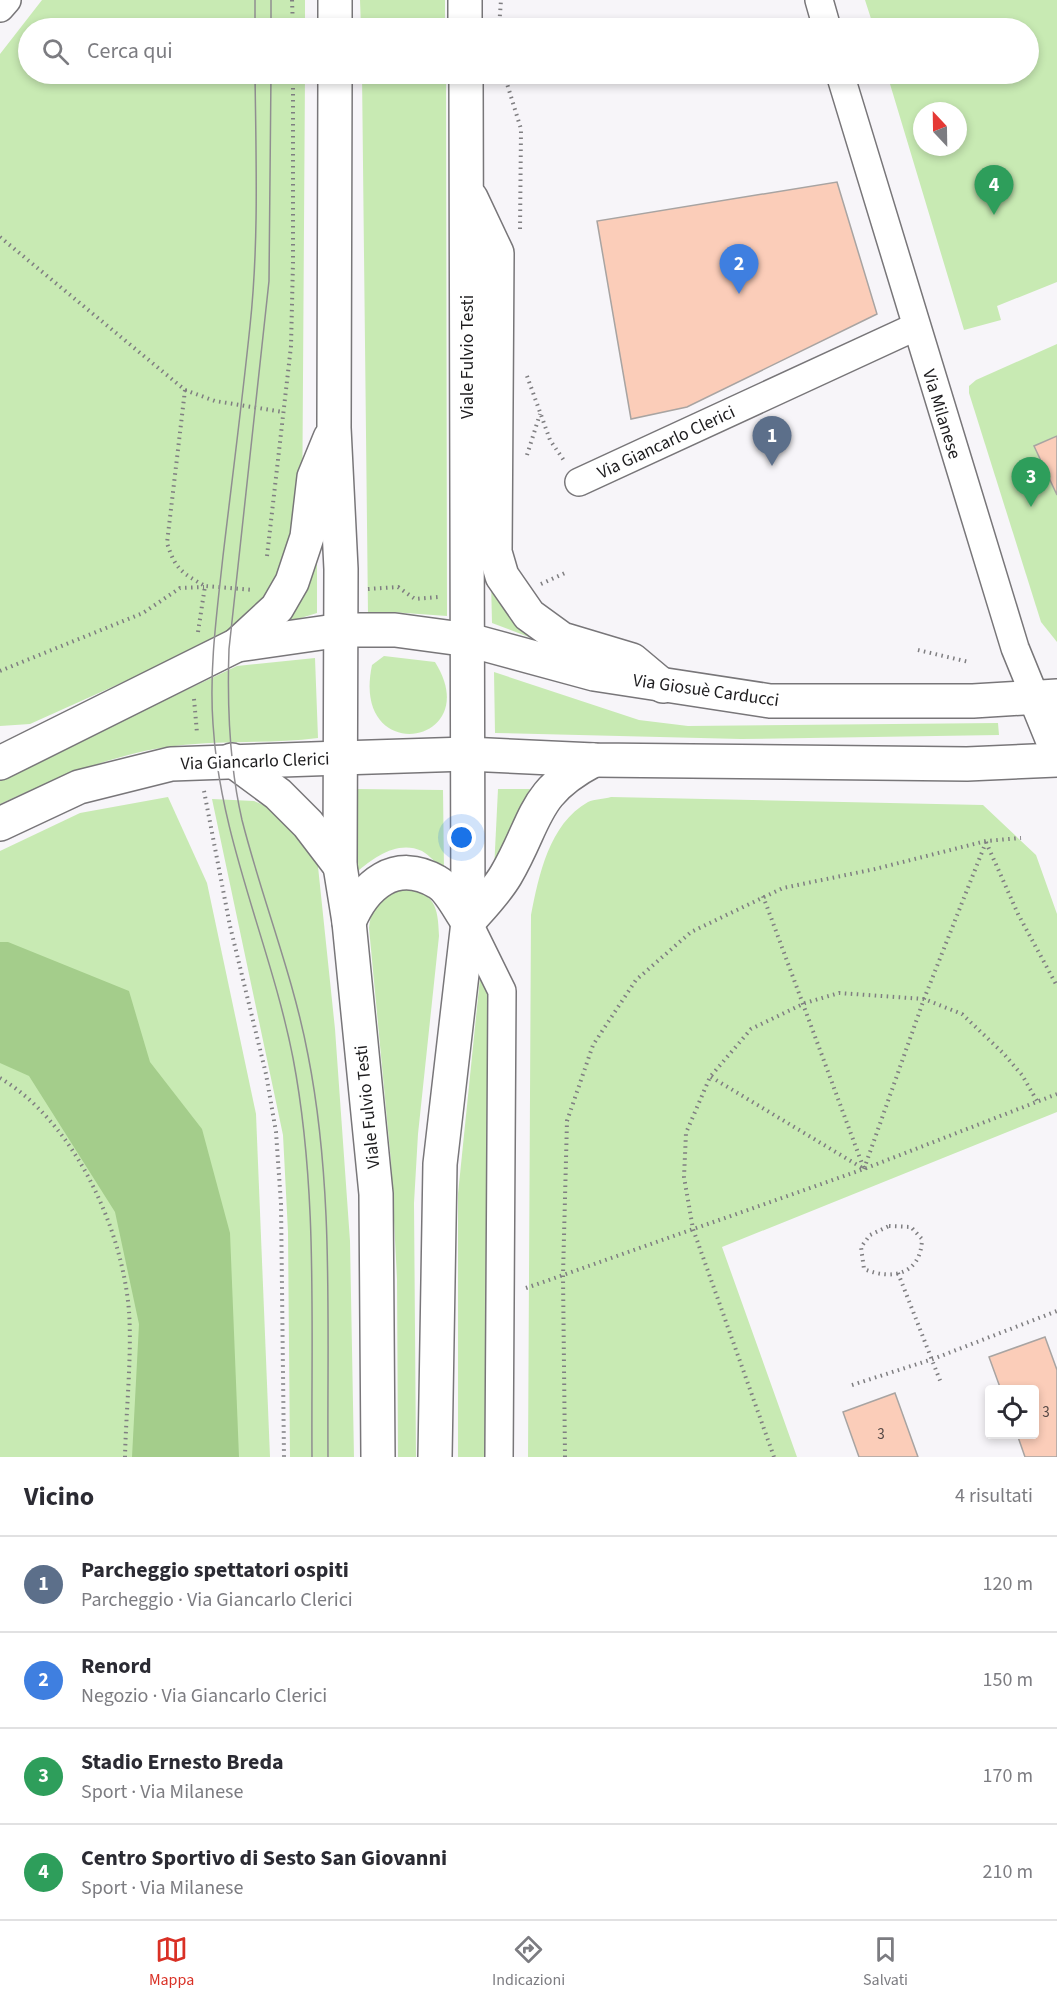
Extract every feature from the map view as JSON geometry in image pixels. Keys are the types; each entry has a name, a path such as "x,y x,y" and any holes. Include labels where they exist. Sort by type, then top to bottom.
{"main road":[{"path":"335,0 335,18"},
{"path":"465,0 465,18"},
{"name":"Viale Fulvio Testi","path":"335,84 334,428 342,630 340,866 349,922 376,1194 378,1457"},
{"name":"Viale Fulvio Testi","path":"435,1457 440,1164 468,922 466,84"},
{"path":"468,191 497,253 495,552 502,576 529,615 562,639 632,660 663,686"},
{"path":"0,763 237,645 277,608 291,582 308,537 314,477 334,428"},
{"path":"237,645 342,630 395,630 469,640"},
{"name":"Via Giosuè Carducci","path":"469,640 594,674 770,701 973,701 1046,697"},
{"name":"Via Milanese","path":"1046,697 1057,751"},
{"path":"340,758 467,754 594,760 967,764 1057,760"},
{"name":"Via Giancarlo Clerici","path":"0,824 79,787 171,764 232,760 340,758"},
{"path":"232,760 278,794 308,825 340,866"},
{"path":"349,922 366,890 389,875 401,873 436,881 468,922 505,877 538,806 556,784 594,760"}],"street":[{"path":"0,8 7,0"},
{"path":"819,0 824,18"},
{"name":"Via Milanese","path":"843,84 915,327 1015,648 1046,697"},
{"name":"Via Giancarlo Clerici","path":"579,482 915,327"},
{"path":"0,744 43,742"},
{"name":"Viale Fulvio Testi","path":"468,922 502,991 499,1457"}],"path":[{"path":"292,0 292,18"},
{"path":"500,18 501,0"},
{"path":"266,566 291,346 293,84"},
{"path":"0,237 185,390 215,402 283,412"},
{"path":"185,390 167,543 174,563 183,573 205,586"},
{"path":"526,463 540,412"},
{"path":"538,576 542,584"},
{"path":"205,586 193,666 199,762 214,850 257,1032 276,1132 281,1215 284,1457"},
{"path":"0,671 143,614 180,588 205,586 263,590"},
{"path":"368,589 398,587 415,599 447,596"},
{"path":"918,650 969,662"},
{"path":"565,1457 563,1275 567,1122 593,1045 636,980 691,932 783,888 875,869 986,841 1021,838"},
{"path":"986,841 1018,914 1057,986"},
{"path":"864,1169 924,999 986,841"},
{"path":"763,896 805,1003 864,1169"},
{"path":"774,1457 693,1229 684,1177 686,1133 710,1077 751,1029 805,1003 839,993 924,999 962,1014 1003,1053 1022,1075 1037,1101"},
{"path":"710,1077 864,1169"},
{"path":"0,1078 16,1087 63,1137 94,1188 117,1246 129,1311 125,1457"},
{"path":"500,1298 864,1169 1057,1094"},
{"path":"889,1226 911,1227 922,1239 922,1254 910,1269 898,1273 874,1274 864,1269 861,1247 870,1235 889,1226"},
{"path":"898,1273 941,1383"},
{"path":"852,1386 933,1359 1057,1311"}],"green space":[{"path":"42,0 305,0 305,18 28,18"},
{"path":"360,0 445,0 445,18 361,18"},
{"path":"865,0 1057,0 1057,282 997,306 1001,320 964,330 890,84 1039,84 1039,18 871,18"},
{"path":"18,31 18,84 305,84 302,529 288,573 241,629 30,724 0,726 0,54"},
{"path":"362,84 446,84 447,616 391,612 368,614"},
{"path":"1057,344 1057,642 1041,622 969,393 969,386 976,380"},
{"path":"317,554 317,613 275,626"},
{"path":"491,580 534,639 492,623"},
{"path":"384,656 435,662 446,690 444,712 432,727 415,734 396,732 380,720 371,698 372,665"},
{"path":"315,658 318,738 193,744 153,749 86,768 0,804 0,778 237,666"},
{"path":"494,672 639,720 688,726 998,723 999,735 741,739 495,733"},
{"path":"355,789 443,790 444,870 422,851 404,848 379,856 357,872"},
{"path":"498,789 530,789 494,870"},
{"path":"168,797 207,883 256,1114 270,1457 0,1457 0,851 80,813"},
{"path":"611,797 983,805 1036,855 1057,914 1057,1112 722,1247 797,1457 528,1457 531,915 542,867 564,823 588,802"},
{"path":"212,799 254,801 275,810 317,857 335,1029 350,1241 354,1457 290,1457 288,1232 283,1135"},
{"path":"403,887 422,893 433,903 436,909 439,936 418,1134 414,1203 416,1457 398,1457 397,1279 391,1162 369,928 372,913 378,902"},
{"path":"0,942 8,942 129,991 150,1062 202,1129 230,1233 239,1457 132,1457 139,1324 115,1212 29,1076 0,1063"},
{"path":"480,978 488,978 491,1457 458,1457 458,1194"}],"building":[{"path":"837,182 877,314 687,407 631,419 597,221"},
{"path":"1057,436 1057,495 1034,446"},
{"path":"1045,1337 1057,1370 1057,1457 1025,1457 1019,1439 1039,1439 1039,1385 999,1385 989,1357"},
{"path":"895,1393 918,1457 859,1457 843,1412"}],"tram line":[{"path":"255,0 255,18"},
{"path":"271,0 271,18"},
{"path":"255,84 256,200 253,294 216,619 212,703 218,767 225,809 284,1016 301,1107 312,1257 312,1457"},
{"path":"271,84 269,281 229,649 228,692 234,777 242,820 302,1025 316,1105 322,1155 327,1255 328,1457"}],"place":[{"name":"Centro Sportivo di Sesto San Giovanni","path":"994,215"},
{"name":"Renord","path":"739,294"},
{"name":"Parcheggio spettatori ospiti","path":"772,466"},
{"name":"Stadio Ernesto Breda","path":"1031,507"}]}
